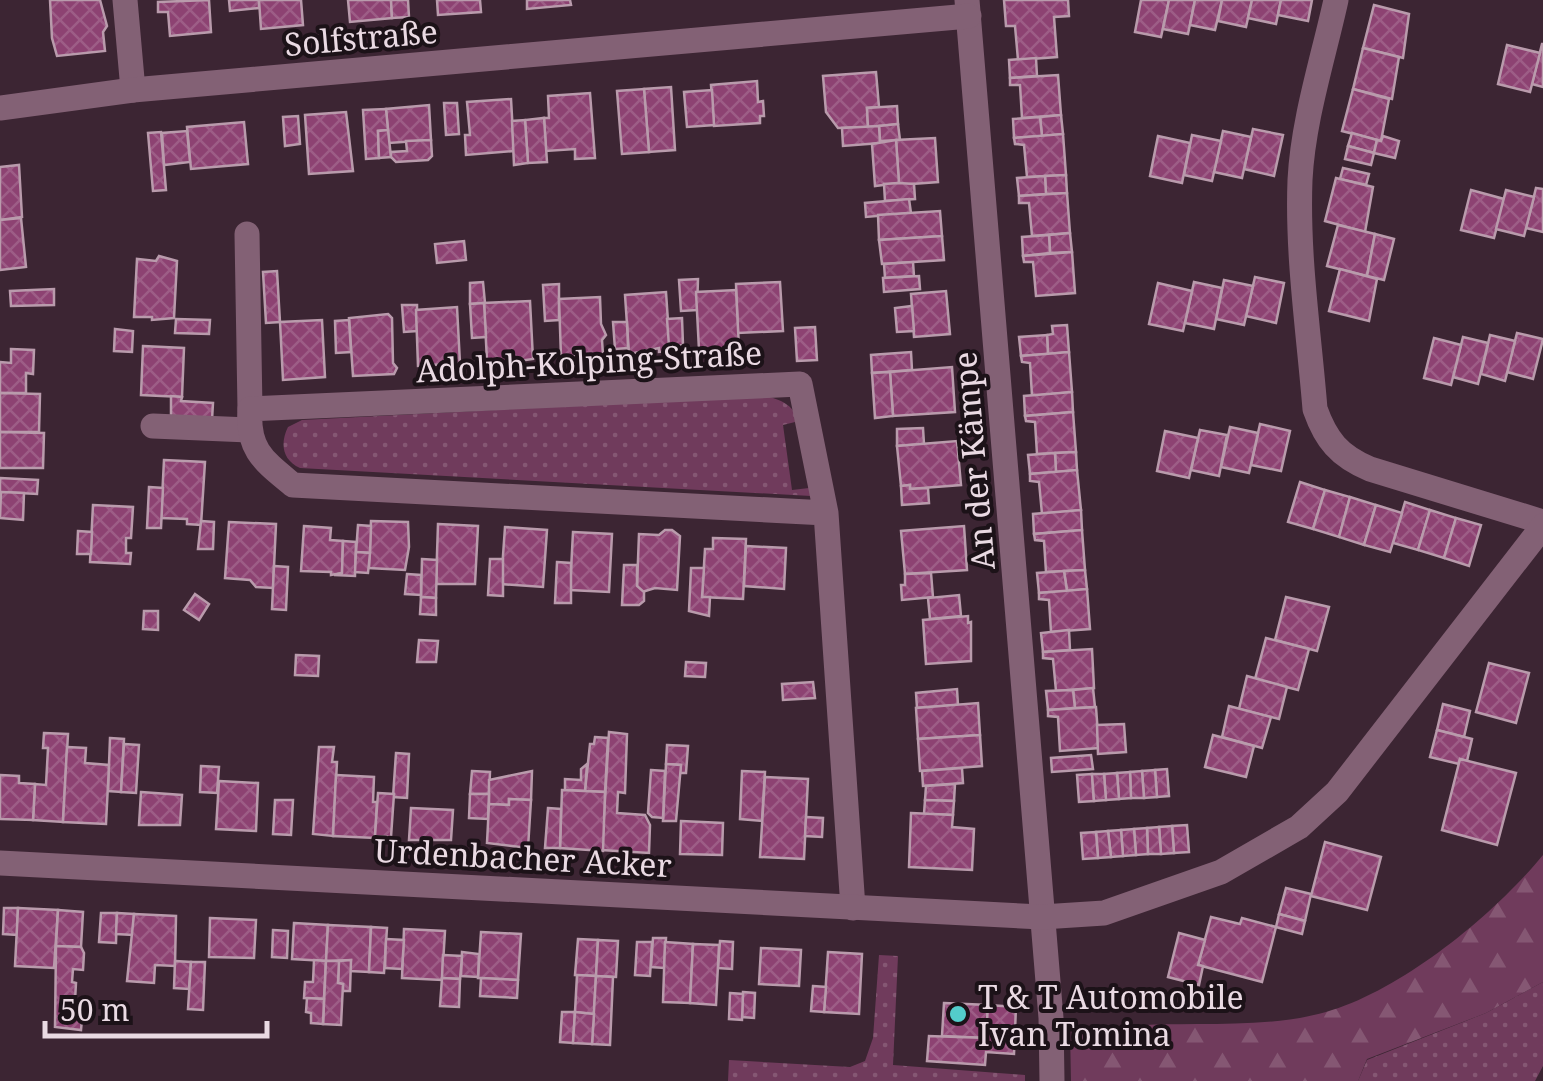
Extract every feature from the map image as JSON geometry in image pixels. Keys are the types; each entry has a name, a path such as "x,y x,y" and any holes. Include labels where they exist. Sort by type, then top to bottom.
{"street":[{"path":"125,0 134,90"},
{"path":"1336,0 1300,176 1315,409 1323,433 1350,461 1543,524"},
{"name":"Solfstraße","path":"0,108 134,90 968,8"},
{"name":"An der Kämpe","path":"968,8 1052,1018 1052,1081"},
{"path":"247,234 249,420 260,456 293,485 826,513"},
{"name":"Adolph-Kolping-Straße","path":"153,426 800,384 826,513 853,908"},
{"name":"Urdenbacher Acker","path":"0,864 428,883 853,908 1042,916 1104,912 1221,872 1299,828 1337,792 1543,524"}],"green space":[{"path":"764,396 786,404 799,421 783,425 792,490 809,488 811,496 300,468 286,456 284,445 288,427 302,420"},
{"path":"1543,855 1543,982 1486,1013 1367,1059 1358,1081 1071,1081 1070,1030 1097,1028 1098,1038 1125,1036 1126,1026 1277,1021 1302,1018 1355,1002 1415,969 1473,926"},
{"path":"879,955 898,956 893,1065 1025,1075 1025,1081 728,1081 729,1060 850,1067 865,1061 873,1038"},
{"path":"1543,982 1543,1066 1535,1081 1358,1081 1367,1060 1486,1013"}],"building":[{"path":"50,0 100,0 107,26 103,32 105,51 57,56"},
{"path":"209,0 211,32 170,36 168,12 158,12 158,2"},
{"path":"229,0 259,0 259,8 230,11"},
{"path":"259,0 301,0 303,25 261,29"},
{"path":"348,0 391,0 392,18 350,22"},
{"path":"391,0 408,0 409,17 392,18"},
{"path":"437,0 480,0 481,12 438,15"},
{"path":"527,0 570,0 571,5 527,9"},
{"path":"1004,0 1068,0 1069,16 1054,17 1057,57 1018,60 1015,26 1006,26"},
{"path":"1141,0 1169,0 1161,37 1135,32"},
{"path":"1169,0 1195,0 1188,34 1163,29"},
{"path":"1195,0 1222,0 1215,30 1190,25"},
{"path":"1222,0 1252,0 1246,27 1218,21"},
{"path":"1252,0 1281,0 1276,24 1248,18"},
{"path":"1281,0 1312,0 1308,21 1278,15"},
{"path":"1374,5 1409,14 1403,58 1363,48"},
{"path":"1543,44 1543,87 1532,84"},
{"path":"1507,45 1540,53 1530,92 1498,84"},
{"path":"1363,48 1399,57 1392,99 1353,89"},
{"path":"1036,58 1037,76 1010,78 1009,60"},
{"path":"876,72 879,107 867,108 868,127 838,128 826,112 823,76"},
{"path":"1058,75 1061,115 1022,118 1020,85 1010,85 1010,78"},
{"path":"757,81 758,102 763,101 764,116 760,116 760,123 714,126 711,85"},
{"path":"671,87 675,150 649,152 644,89"},
{"path":"644,89 649,152 622,154 617,91"},
{"path":"1353,89 1389,99 1381,141 1342,131"},
{"path":"712,90 714,125 687,127 684,92"},
{"path":"590,93 595,158 575,159 575,149 546,151 544,118 549,118 548,96"},
{"path":"511,99 514,151 466,155 465,135 470,135 467,102"},
{"path":"444,103 457,103 459,134 446,135"},
{"path":"429,105 431,140 389,143 386,109"},
{"path":"897,106 898,124 868,127 867,108"},
{"path":"386,109 388,130 378,131 379,158 366,159 363,110"},
{"path":"346,112 353,171 309,174 305,115"},
{"path":"1061,115 1063,134 1042,136 1040,117"},
{"path":"298,116 300,144 285,146 283,117"},
{"path":"1040,117 1042,136 1014,138 1013,119"},
{"path":"544,118 547,162 528,163 525,120"},
{"path":"525,120 528,163 514,165 512,121"},
{"path":"244,122 248,164 191,169 187,127"},
{"path":"898,124 900,140 880,141 879,126"},
{"path":"879,126 880,143 843,146 842,128"},
{"path":"1253,129 1283,135 1274,176 1244,169"},
{"path":"388,130 391,157 379,158 378,131"},
{"path":"187,131 190,162 164,165 162,133"},
{"path":"1223,131 1251,137 1242,178 1214,172"},
{"path":"161,132 166,190 153,191 148,133"},
{"path":"1352,133 1377,140 1374,153 1348,146"},
{"path":"1063,134 1066,175 1027,177 1024,145 1015,144 1014,138"},
{"path":"1192,135 1221,141 1212,181 1184,175"},
{"path":"1158,136 1190,143 1182,183 1150,176"},
{"path":"1383,136 1399,141 1395,158 1374,153 1377,140 1381,141"},
{"path":"935,138 938,182 899,185 896,140"},
{"path":"431,140 432,156 428,160 396,162 391,157 391,152 407,151 406,141"},
{"path":"896,140 899,183 875,186 872,144"},
{"path":"1348,146 1374,153 1371,165 1345,159"},
{"path":"19,165 22,217 0,220 0,167"},
{"path":"1343,168 1369,174 1366,185 1340,179"},
{"path":"1066,175 1067,193 1046,194 1045,176"},
{"path":"1045,176 1046,194 1019,196 1017,178"},
{"path":"1336,178 1373,187 1365,232 1325,221"},
{"path":"884,184 914,184 915,199 885,201"},
{"path":"1536,188 1543,189 1543,232 1526,228"},
{"path":"1471,190 1504,199 1494,238 1461,230"},
{"path":"1506,190 1534,197 1524,236 1496,229"},
{"path":"1067,193 1070,233 1032,236 1029,203 1019,203 1019,196"},
{"path":"909,199 911,213 866,217 865,203"},
{"path":"940,211 942,236 879,240 878,215"},
{"path":"21,218 26,267 0,270 0,220"},
{"path":"1338,225 1375,234 1367,276 1327,266"},
{"path":"1070,233 1072,252 1050,253 1049,235"},
{"path":"1375,234 1394,239 1384,280 1367,276"},
{"path":"1049,235 1050,253 1023,256 1022,237"},
{"path":"942,236 944,260 882,264 879,240"},
{"path":"464,241 466,260 437,263 435,244"},
{"path":"1072,252 1075,293 1036,296 1033,262 1024,262 1023,256"},
{"path":"159,256 177,261 174,318 134,317 137,259 156,261"},
{"path":"913,262 914,276 885,278 884,264"},
{"path":"1340,269 1377,279 1369,321 1329,311"},
{"path":"277,271 280,322 266,323 263,272"},
{"path":"919,276 920,289 884,292 883,278"},
{"path":"1255,277 1284,283 1276,323 1246,316"},
{"path":"698,279 697,310 681,311 679,280"},
{"path":"1224,280 1253,286 1244,325 1216,319"},
{"path":"483,282 485,303 470,304 470,283"},
{"path":"780,282 783,331 738,333 736,284"},
{"path":"1194,282 1222,288 1214,329 1185,323"},
{"path":"1158,283 1192,291 1183,331 1149,324"},
{"path":"559,284 559,320 545,321 543,285"},
{"path":"54,289 54,305 11,306 10,291"},
{"path":"736,290 739,348 699,350 696,292"},
{"path":"946,291 950,334 914,337 911,294"},
{"path":"666,292 670,351 659,352 659,348 629,354 625,295"},
{"path":"600,297 601,324 606,335 602,340 603,355 561,357 559,299"},
{"path":"530,301 533,359 490,365 484,303"},
{"path":"484,303 486,337 472,338 470,304"},
{"path":"402,305 417,305 417,331 404,332"},
{"path":"912,306 914,331 897,332 895,308"},
{"path":"457,307 460,363 418,366 416,310"},
{"path":"388,314 392,318 393,363 397,368 394,374 353,376 349,318"},
{"path":"682,318 683,345 669,346 667,319"},
{"path":"176,319 210,320 209,334 175,333"},
{"path":"322,320 325,377 283,380 280,322"},
{"path":"349,320 351,352 336,353 335,321"},
{"path":"613,322 627,322 628,348 615,349"},
{"path":"1067,325 1069,352 1048,354 1047,335 1053,334 1052,326"},
{"path":"815,327 817,360 797,361 795,328"},
{"path":"115,329 133,331 132,352 114,351"},
{"path":"1517,333 1543,339 1533,379 1507,372"},
{"path":"1047,335 1048,354 1021,356 1019,337"},
{"path":"1490,335 1515,341 1505,381 1481,374"},
{"path":"1463,337 1488,343 1478,384 1453,377"},
{"path":"1434,338 1461,345 1451,385 1424,378"},
{"path":"143,346 184,348 182,397 141,395"},
{"path":"11,349 34,350 33,374 26,373 26,393 0,393 0,362 11,363"},
{"path":"911,352 912,370 872,373 871,355"},
{"path":"1069,352 1072,392 1032,396 1030,363 1022,362 1021,356"},
{"path":"952,367 955,412 893,416 890,372"},
{"path":"890,372 893,416 875,418 872,373"},
{"path":"1072,392 1073,412 1025,416 1024,396"},
{"path":"0,393 40,394 39,432 0,432"},
{"path":"171,396 182,397 181,401 213,403 212,420 171,417"},
{"path":"1073,412 1076,452 1037,454 1035,422 1026,421 1025,416"},
{"path":"1260,424 1290,431 1281,471 1251,465"},
{"path":"1230,427 1258,433 1249,473 1221,467"},
{"path":"923,428 924,444 897,446 897,429"},
{"path":"1200,430 1227,435 1219,476 1191,470"},
{"path":"1165,431 1198,438 1189,478 1157,471"},
{"path":"0,432 44,433 43,468 0,468"},
{"path":"957,441 961,485 910,489 910,485 901,486 897,446"},
{"path":"1076,452 1077,470 1056,472 1055,453"},
{"path":"1055,453 1056,472 1030,474 1028,455"},
{"path":"164,460 205,462 201,525 187,524 187,519 161,518"},
{"path":"1077,470 1081,510 1042,514 1039,482 1030,481 1030,474"},
{"path":"0,478 38,480 37,494 0,492"},
{"path":"1300,482 1325,490 1313,529 1288,522"},
{"path":"910,485 910,489 928,488 929,503 902,505 901,486"},
{"path":"149,487 163,488 161,528 147,528"},
{"path":"1325,490 1350,497 1339,537 1313,529"},
{"path":"1,492 24,493 23,520 0,518"},
{"path":"1350,497 1376,505 1364,545 1339,537"},
{"path":"1405,502 1430,510 1418,550 1393,543"},
{"path":"93,505 133,507 131,538 126,538 130,564 90,562"},
{"path":"1376,505 1402,513 1390,552 1364,545"},
{"path":"1081,510 1082,530 1034,534 1033,514"},
{"path":"1430,510 1456,518 1444,558 1418,550"},
{"path":"1456,518 1481,525 1469,566 1444,558"},
{"path":"201,521 214,522 213,549 198,549"},
{"path":"371,521 408,522 405,570 369,568"},
{"path":"229,522 276,524 273,588 256,587 250,580 225,578"},
{"path":"438,524 478,526 475,584 436,584"},
{"path":"358,525 371,526 370,553 356,552"},
{"path":"304,526 331,528 330,540 343,541 342,573 301,571"},
{"path":"964,526 967,570 905,574 901,531"},
{"path":"505,527 547,530 543,587 501,584"},
{"path":"665,530 680,536 677,590 655,588 642,592 637,586 639,534 659,535"},
{"path":"1082,530 1085,570 1046,572 1044,541 1035,540 1034,534"},
{"path":"78,531 92,532 91,554 77,554"},
{"path":"573,532 612,534 609,592 570,590"},
{"path":"713,538 746,539 743,599 702,597 705,549 713,549"},
{"path":"343,541 356,542 355,576 334,575 342,573"},
{"path":"746,546 786,548 784,589 744,586"},
{"path":"356,552 370,553 368,573 355,572"},
{"path":"422,559 437,560 436,598 421,597"},
{"path":"490,559 503,559 503,596 488,595"},
{"path":"557,562 571,563 571,603 555,603"},
{"path":"624,565 637,565 637,586 644,592 644,601 639,605 622,605"},
{"path":"274,566 288,567 286,610 272,609"},
{"path":"691,568 704,568 702,597 710,597 709,616 689,611"},
{"path":"1085,570 1087,589 1067,591 1064,571"},
{"path":"1064,571 1067,591 1039,593 1037,573"},
{"path":"931,573 933,597 902,600 905,574"},
{"path":"407,574 421,575 421,595 405,594"},
{"path":"1087,589 1090,629 1051,632 1049,600 1039,599 1039,593"},
{"path":"195,594 209,604 199,620 184,610"},
{"path":"959,595 961,616 930,619 928,598"},
{"path":"421,597 436,598 436,615 420,614"},
{"path":"1286,597 1329,607 1317,651 1275,640"},
{"path":"144,611 158,611 158,630 143,629"},
{"path":"968,616 971,661 926,664 923,620"},
{"path":"1069,630 1070,650 1043,652 1041,633"},
{"path":"1266,638 1309,649 1298,690 1255,679"},
{"path":"419,640 438,641 436,662 417,662"},
{"path":"1092,649 1094,688 1056,691 1053,659 1043,658 1043,652"},
{"path":"296,655 319,656 318,676 295,675"},
{"path":"686,662 706,663 705,677 685,676"},
{"path":"1489,663 1529,673 1516,723 1476,712"},
{"path":"1247,676 1287,687 1279,719 1239,709"},
{"path":"813,682 815,698 783,700 782,684"},
{"path":"1093,688 1095,707 1075,708 1073,690"},
{"path":"957,689 958,705 917,708 916,693"},
{"path":"1073,690 1075,708 1048,710 1046,691"},
{"path":"978,703 980,735 918,739 916,708"},
{"path":"1443,704 1470,711 1464,737 1437,730"},
{"path":"1229,706 1271,717 1262,748 1222,737"},
{"path":"1096,707 1099,748 1060,751 1058,717 1048,716 1048,710"},
{"path":"1124,724 1126,752 1098,754 1097,725"},
{"path":"1437,730 1472,739 1467,761 1460,759 1459,764 1430,757"},
{"path":"609,732 627,734 625,793 618,792 617,813 645,815 650,825 649,853 602,850"},
{"path":"44,733 68,734 63,822 33,820 35,784 46,785 48,748 43,748"},
{"path":"980,735 982,766 920,771 918,739"},
{"path":"1213,735 1254,746 1246,777 1205,767"},
{"path":"595,737 608,738 605,792 585,791 590,744 594,744"},
{"path":"110,738 124,739 121,792 108,791"},
{"path":"124,744 139,745 136,793 121,792"},
{"path":"667,745 688,746 686,773 680,773 681,765 666,764"},
{"path":"67,747 86,748 85,763 109,765 106,824 63,822"},
{"path":"319,747 334,747 332,762 337,762 333,836 313,834"},
{"path":"396,753 409,754 407,798 393,797"},
{"path":"1091,755 1093,769 1052,772 1051,758"},
{"path":"1460,759 1516,773 1497,845 1442,830"},
{"path":"587,764 585,791 565,790 565,779 581,780 581,769"},
{"path":"666,764 681,765 676,821 663,821"},
{"path":"201,766 219,767 217,793 200,792"},
{"path":"962,768 963,783 923,786 922,771"},
{"path":"1167,769 1169,796 1157,797 1155,770"},
{"path":"651,770 665,771 663,818 648,813"},
{"path":"1155,770 1157,797 1144,798 1142,771"},
{"path":"472,771 490,772 489,794 470,794"},
{"path":"532,771 531,800 509,799 509,805 489,804 489,780"},
{"path":"742,771 765,772 762,821 740,819"},
{"path":"1142,771 1144,798 1131,798 1130,772"},
{"path":"1130,772 1131,798 1119,799 1117,773"},
{"path":"1117,773 1119,799 1106,800 1104,774"},
{"path":"1092,774 1094,801 1079,802 1077,775"},
{"path":"1092,774 1104,774 1106,800 1094,801"},
{"path":"0,775 19,776 19,783 35,784 33,820 0,819"},
{"path":"336,775 374,777 375,838 333,836"},
{"path":"765,777 808,779 804,859 760,857"},
{"path":"219,781 258,783 256,831 216,829"},
{"path":"955,784 954,801 925,800 926,786"},
{"path":"562,790 605,792 603,851 560,848"},
{"path":"141,792 182,795 180,825 139,825"},
{"path":"378,793 394,794 391,837 375,836"},
{"path":"470,794 489,794 488,819 469,818"},
{"path":"509,799 531,800 528,848 487,843 489,804 509,805"},
{"path":"275,800 293,800 291,835 273,834"},
{"path":"925,800 954,801 953,815 924,814"},
{"path":"411,808 453,810 451,840 409,840"},
{"path":"548,808 561,809 560,848 545,848"},
{"path":"911,813 953,815 952,827 974,829 972,870 909,867"},
{"path":"806,817 823,818 822,837 805,836"},
{"path":"681,821 723,823 722,855 680,854"},
{"path":"1187,825 1189,852 1174,853 1172,826"},
{"path":"1172,826 1174,853 1161,854 1159,827"},
{"path":"1159,827 1161,854 1148,854 1147,828"},
{"path":"1147,828 1148,854 1136,855 1134,829"},
{"path":"1134,829 1136,855 1123,856 1121,830"},
{"path":"1121,830 1123,856 1111,857 1108,831"},
{"path":"1108,831 1111,857 1098,858 1096,832"},
{"path":"1096,832 1098,858 1083,859 1081,833"},
{"path":"1325,842 1381,857 1367,910 1311,896"},
{"path":"1286,888 1311,894 1305,921 1279,914"},
{"path":"4,908 18,908 17,935 3,934"},
{"path":"18,908 58,910 54,968 15,966"},
{"path":"58,910 83,912 81,947 56,946"},
{"path":"101,913 117,913 116,943 99,942"},
{"path":"117,913 134,914 133,935 116,934"},
{"path":"134,914 176,916 175,966 155,965 154,983 127,981"},
{"path":"1279,914 1305,921 1302,934 1276,927"},
{"path":"1211,917 1240,924 1242,918 1276,927 1262,982 1198,965"},
{"path":"210,918 256,920 254,958 209,957"},
{"path":"294,923 328,925 326,961 292,959"},
{"path":"328,925 371,927 369,972 350,971 351,960 326,961"},
{"path":"371,927 387,928 384,973 369,972"},
{"path":"404,929 445,931 442,980 402,978"},
{"path":"273,930 288,931 287,958 272,957"},
{"path":"481,932 521,934 518,980 478,978"},
{"path":"1179,933 1205,940 1198,965 1203,966 1199,985 1168,977"},
{"path":"653,938 666,938 664,968 651,967"},
{"path":"386,939 404,940 402,969 385,968"},
{"path":"578,939 598,940 596,976 575,975"},
{"path":"598,940 618,941 616,977 596,976"},
{"path":"720,941 733,942 732,969 718,968"},
{"path":"637,942 652,942 650,976 635,975"},
{"path":"665,942 693,944 690,1003 663,1002"},
{"path":"693,944 719,945 716,1005 690,1003"},
{"path":"56,946 81,947 84,953 83,970 73,969 72,982 76,983 74,1018 82,1019 81,1030 55,1027"},
{"path":"761,948 801,950 799,986 759,984"},
{"path":"462,952 479,954 478,977 461,976"},
{"path":"828,952 862,954 859,1014 824,1012"},
{"path":"443,955 462,956 460,979 442,978"},
{"path":"314,960 326,961 324,999 304,998 305,982 313,982"},
{"path":"351,960 350,991 343,991 343,984 338,983 339,961"},
{"path":"175,961 191,962 189,989 174,988"},
{"path":"326,961 339,961 338,983 343,984 341,1025 323,1024"},
{"path":"191,962 205,962 203,1010 188,1009"},
{"path":"577,975 596,976 594,1014 575,1012"},
{"path":"596,976 613,977 610,1045 592,1044"},
{"path":"442,978 460,979 459,1007 440,1006"},
{"path":"481,978 518,980 517,998 480,996"},
{"path":"813,986 826,987 824,1012 811,1011"},
{"path":"743,992 755,993 754,1018 742,1017"},
{"path":"730,993 743,994 742,1020 729,1019"},
{"path":"307,998 324,999 323,1024 311,1023 311,1013 306,1012"},
{"path":"944,1003 988,1005 986,1038 942,1036"},
{"path":"988,1005 1016,1007 1014,1054 986,1052 985,1065 927,1061 929,1036 986,1038"},
{"path":"562,1012 575,1012 573,1043 560,1042"},
{"path":"575,1012 594,1014 592,1044 573,1043"}],"place":[{"name":"T & T Automobile Ivan Tomina","path":"958,1014"}]}
